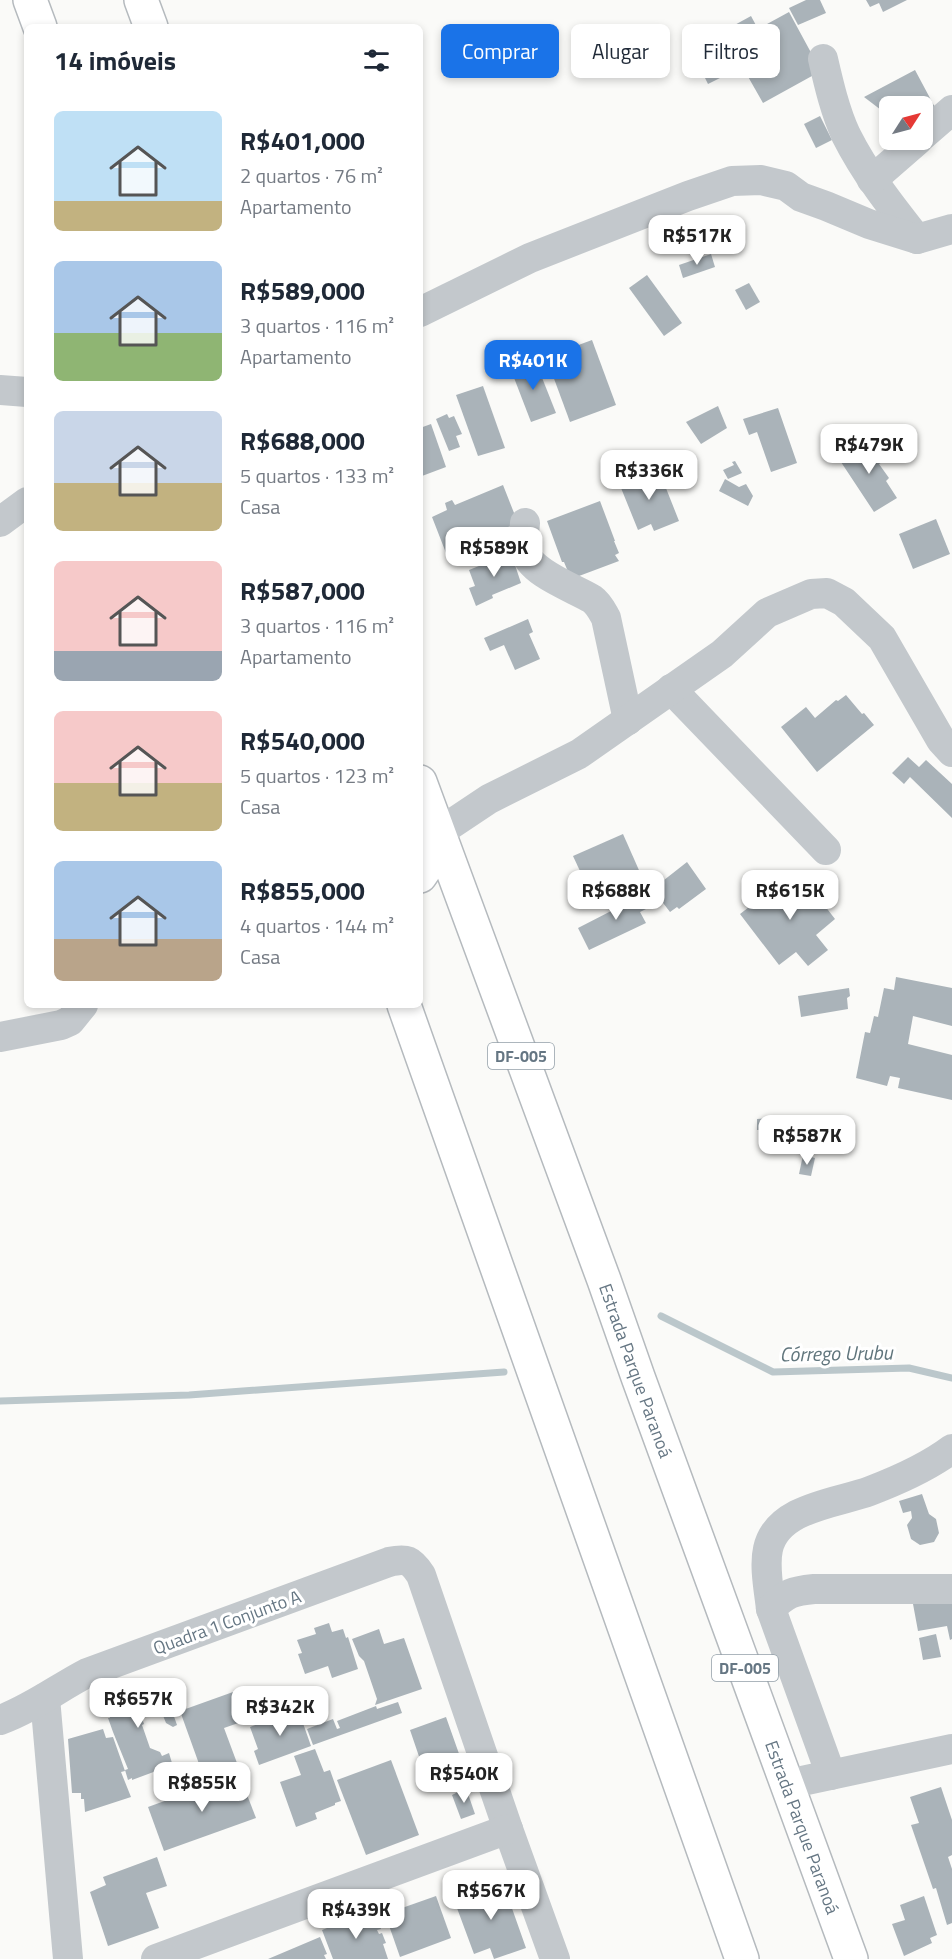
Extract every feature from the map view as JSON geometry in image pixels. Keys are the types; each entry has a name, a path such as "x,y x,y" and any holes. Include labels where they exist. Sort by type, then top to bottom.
{"main road":[{"path":"141,0 150,24"},
{"name":"Estrada Parque Paranoá","path":"423,790 851,1959"},
{"path":"423,872 429,863 438,833"},
{"path":"405,1008 742,1959"}],"street":[{"path":"823,59 846,135 872,180 917,239"},
{"path":"933,126 952,110"},
{"path":"872,180 906,150"},
{"path":"423,311 530,258 732,181 761,180 786,186 801,197 869,224 917,239 952,230"},
{"path":"0,390 24,392"},
{"path":"0,522 24,504"},
{"path":"525,523 525,553 530,562 549,576 592,599 606,618 628,720"},
{"path":"438,833 489,800 579,754 722,654 767,613 811,594 827,593 844,602 882,638 941,740 952,752"},
{"path":"671,689 826,850"},
{"path":"0,1037 61,1025 70,1021 81,1008"},
{"path":"831,1775 771,1609 768,1548 776,1532 792,1517 816,1506 869,1491 915,1472 952,1449"},
{"name":"Quadra 1 Conjunto A","path":"0,1720 45,1698 58,1688 87,1673 402,1559 413,1563 421,1575 508,1829"},
{"path":"771,1609 782,1597 795,1590 952,1589"},
{"path":"45,1698 68,1959"},
{"path":"788,1784 952,1749"},
{"path":"156,1959 508,1829 555,1959"}],"building":[{"path":"806,0 820,0 826,13 798,25 789,8"},
{"path":"866,0 907,0 883,12 879,3 870,7"},
{"path":"789,12 821,71 763,103 749,78 780,78 780,24 767,24"},
{"path":"751,16 755,24 736,24"},
{"path":"915,70 929,96 879,96 879,108 864,97"},
{"path":"705,78 720,78 708,84"},
{"path":"933,104 946,128 933,126"},
{"path":"820,116 832,140 816,148 804,124"},
{"path":"711,254 715,267 683,278 679,265"},
{"path":"647,275 682,323 664,336 629,288"},
{"path":"749,283 760,302 746,310 735,290"},
{"path":"592,340 616,405 570,422 546,357"},
{"path":"535,360 556,413 531,422 511,370"},
{"path":"483,386 505,448 478,456 456,395"},
{"path":"718,406 727,428 701,444 686,422"},
{"path":"778,408 797,463 771,472 757,432 749,435 743,419"},
{"path":"447,414 449,418 454,416 462,434 456,436 460,447 449,451 436,419"},
{"path":"431,424 446,467 423,476 423,427"},
{"path":"876,442 884,461 879,464 889,478 886,481 897,498 874,512 839,459 862,444 865,449"},
{"path":"735,461 742,473 728,479 723,470 734,465 732,462"},
{"path":"658,468 679,521 654,531 651,524 638,530 619,483"},
{"path":"725,479 739,487 746,484 753,496 748,506 719,491"},
{"path":"503,485 518,523 446,553 432,517 447,510 445,503 452,500 455,505"},
{"path":"600,501 619,553 615,555 619,561 571,579 562,562 547,521"},
{"path":"936,519 950,554 913,569 899,534"},
{"path":"511,553 521,583 492,595 493,598 476,606 469,588 475,586 469,570"},
{"path":"528,619 533,632 529,634 540,659 515,670 504,645 490,651 484,638"},
{"path":"846,695 874,725 817,772 781,727 806,707 815,718 836,700"},
{"path":"908,757 919,767 926,760 952,784 952,818 910,777 904,784 892,773"},
{"path":"623,834 642,877 593,899 573,856"},
{"path":"687,862 706,889 679,909 677,907 670,912 657,895 664,890 659,884"},
{"path":"797,870 835,919 816,935 828,950 808,966 796,952 779,965 740,914"},
{"path":"648,891 654,905 640,912 646,923 589,950 578,928 615,909 614,906"},
{"path":"896,977 952,988 952,1026 913,1016 908,1044 952,1055 952,1100 898,1088 900,1078 890,1076 887,1086 856,1078 865,1032 870,1033 874,1016 878,1017 884,988 894,990"},
{"path":"849,988 848,1009 801,1017 798,996"},
{"path":"757,1119 784,1120 785,1129 757,1130"},
{"path":"803,1155 815,1158 811,1176 799,1174"},
{"path":"922,1494 929,1514 936,1519 939,1533 934,1542 920,1545 911,1539 907,1525 912,1518 911,1511 903,1513 899,1501"},
{"path":"945,1599 952,1603 952,1639 950,1640 947,1626 918,1631 913,1604"},
{"path":"329,1623 332,1632 343,1629 346,1638 348,1637 358,1669 332,1678 328,1666 305,1674 298,1654 302,1653 297,1640 316,1634 314,1628"},
{"path":"379,1629 384,1644 404,1638 422,1689 375,1705 377,1699 364,1661 359,1656 352,1639"},
{"path":"936,1634 941,1657 923,1660 919,1638"},
{"path":"163,1685 177,1725 173,1727 166,1723 160,1708 141,1715 144,1724 142,1725 150,1748 160,1752 162,1756 169,1753 172,1763 166,1765 167,1767 128,1780 125,1770 128,1769 108,1718 110,1718 104,1699 107,1694 119,1690 126,1692 127,1696"},
{"path":"233,1692 244,1721 224,1728 237,1763 203,1775 180,1711"},
{"path":"398,1702 402,1713 313,1745 307,1729 333,1719 337,1729 340,1728 337,1721 376,1706 377,1709"},
{"path":"298,1709 311,1746 259,1765 254,1751 258,1749 250,1727"},
{"path":"446,1717 463,1765 436,1774 437,1780 431,1782 429,1776 426,1777 410,1730"},
{"path":"103,1729 106,1738 113,1737 125,1771 121,1772 131,1797 85,1812 81,1793 72,1793 68,1739"},
{"path":"315,1749 324,1772 330,1770 341,1801 315,1813 317,1819 296,1827 280,1782 301,1775 294,1756"},
{"path":"391,1760 419,1835 366,1855 337,1780"},
{"path":"239,1774 256,1818 164,1851 148,1807"},
{"path":"941,1787 952,1820 952,1855 948,1857 952,1869 952,1923 947,1925 936,1888 933,1889 911,1825 919,1823 910,1797"},
{"path":"466,1788 475,1814 461,1819 452,1795"},
{"path":"157,1857 167,1886 146,1893 159,1928 108,1946 90,1892 106,1885 103,1877"},
{"path":"501,1877 526,1948 494,1959 490,1948 474,1954 454,1900 490,1887 488,1882"},
{"path":"436,1896 451,1938 400,1957 385,1914"},
{"path":"924,1896 937,1935 930,1938 932,1943 904,1956 892,1924 905,1920 900,1905"},
{"path":"353,1916 362,1922 377,1917 381,1929 377,1930 379,1934 382,1933 386,1943 383,1944 388,1959 333,1959 322,1930 337,1924 345,1917"},
{"path":"320,1937 327,1954 324,1955 326,1959 268,1959"}],"waterway":[{"name":"Córrego Urubu","path":"661,1316 773,1372 909,1368 952,1378"},
{"path":"0,1401 189,1395 504,1372"}]}
